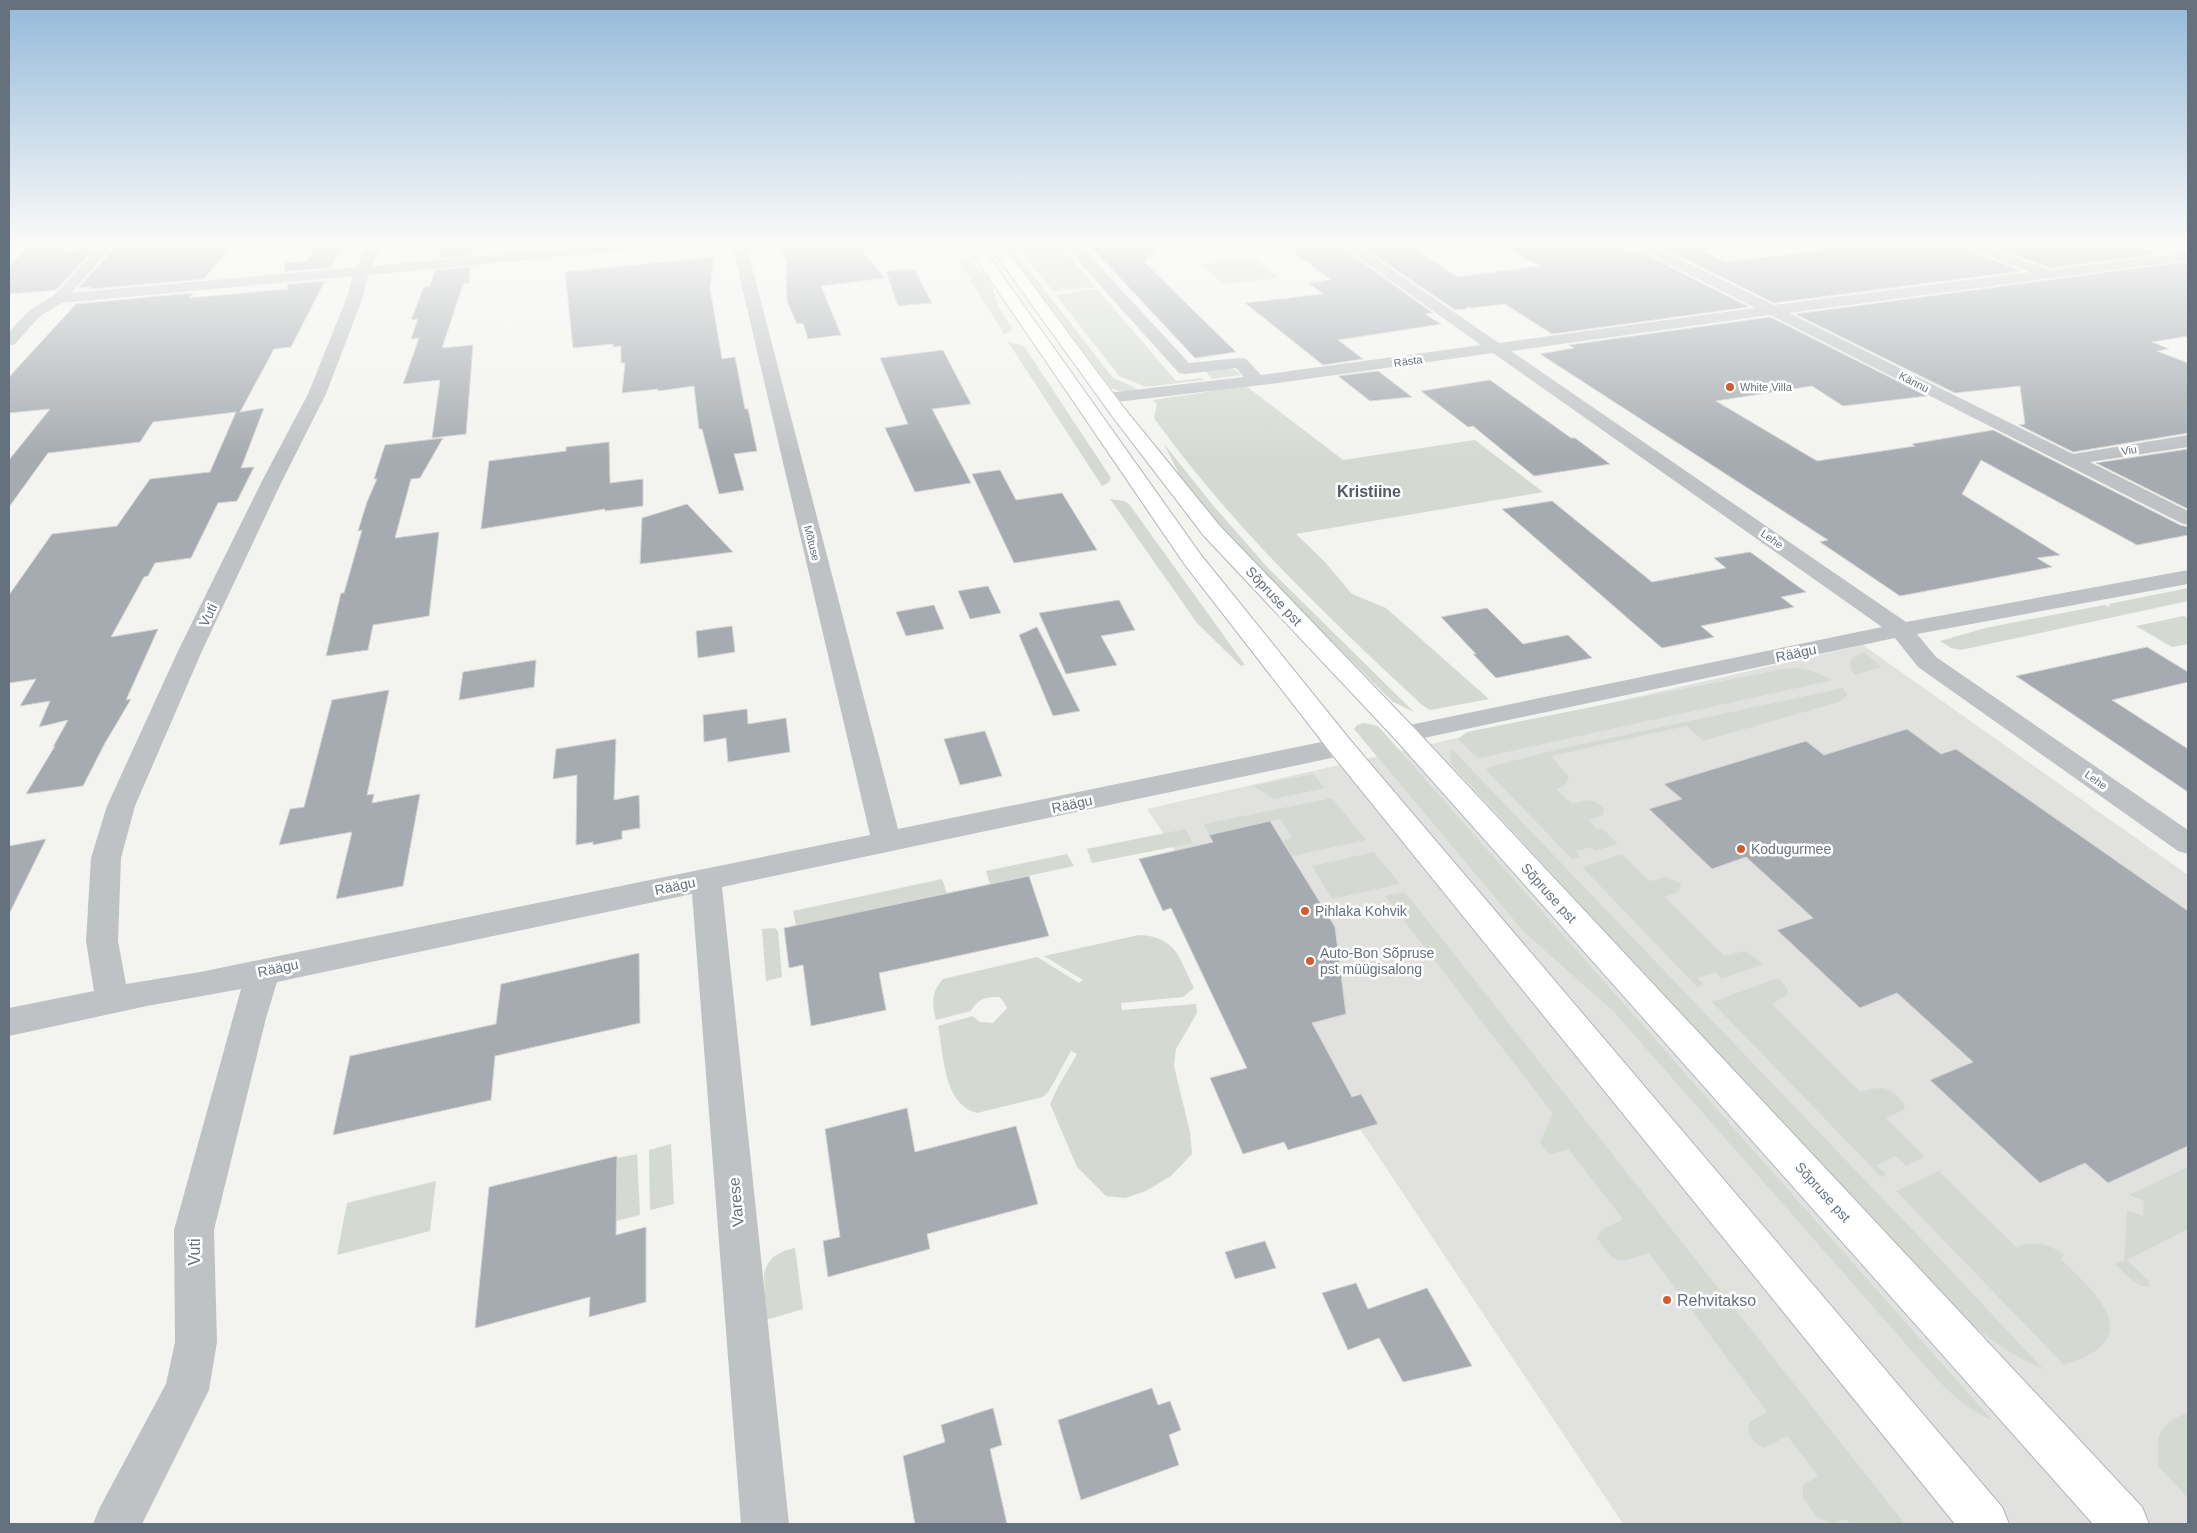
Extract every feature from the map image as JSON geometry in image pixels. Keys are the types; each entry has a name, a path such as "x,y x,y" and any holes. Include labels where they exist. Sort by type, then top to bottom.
{"main road":[{"path":"1022,316 1193,560 1341,748 1985,1524"},
{"name":"Sõpruse pst","path":"1047,316 1113,405 1212,531 1405,734 2125,1524"}],"street":[{"path":"9,341 33,316"},
{"name":"Vuti","path":"112,1001 102,941 106,858 121,806 199,633 317,394 348,316"},
{"name":"Mõtuse","path":"757,316 887,843"},
{"path":"1135,316 1185,369 1240,363 1256,380"},
{"name":"Lehe","path":"1450,316 1901,630 1927,662 2188,844"},
{"name":"Rästa","path":"1113,405 1193,389 1734,316"},
{"name":"Kännu","path":"1784,316 2188,519"},
{"name":"Viu","path":"2070,460 2188,440"},
{"name":"Räägu","path":"1405,734 1901,630 2188,577"},
{"name":"Räägu","path":"9,1022 887,843 1341,748"},
{"name":"Varese","path":"706,880 765,1524"},
{"name":"Vuti","path":"117,1524 187,1390 196,1342 194,1230 249,1018 264,971"}],"shaded area":[{"path":"993,316 1004,316 1012,328 1010,332 1004,334"},
{"path":"1056,316 1065,316 1113,378 1137,390 1123,392 1111,388"},
{"path":"1072,316 1120,316 1176,381 1202,378 1204,380 1146,387 1119,376"},
{"path":"1008,342 1024,346 1111,478 1108,483 1102,486"},
{"path":"1234,369 1241,375 1212,379 1205,371"},
{"path":"1246,386 1343,460 1475,440 1543,492 1296,534 1325,562 1352,594 1386,608 1489,699 1430,710 1422,705 1350,638 1247,532 1154,418 1157,405 1153,400"},
{"path":"1164,444 1212,504 1268,568 1414,712 1393,702 1289,599 1203,507 1182,480"},
{"path":"1110,499 1124,501 1129,504 1245,665 1241,666 1197,623"},
{"path":"2188,588 2188,601 1961,650 1951,648 1940,641 1985,628 2104,605 2110,607 2109,604"},
{"path":"2184,616 2188,618 2188,644 2172,647 2136,626"},
{"path":"1863,645 2188,875 2188,1524 1623,1524 1147,809"},
{"path":"1864,652 1882,667 1855,675 1851,670 1850,661 1855,656"},
{"path":"1797,668 1812,671 1833,680 1480,758 1475,756 1458,739 1467,732 1782,669"},
{"path":"1843,688 1847,694 1839,702 1703,741 1686,726 1551,756 1569,777 1565,786 1556,789 1572,804 1589,800 1600,805 1604,809 1603,815 1589,820 1597,829 1602,828 1618,844 1595,851 1591,847 1576,851 1580,857 1572,859 1486,770 1489,767 1563,748"},
{"path":"1364,723 1378,726 1992,1420 1975,1412 1934,1376 1614,1012 1524,932 1354,729 1357,725"},
{"path":"1451,748 1930,1248 2044,1370 1997,1344 1955,1310 1452,765 1450,759"},
{"path":"1313,774 1325,788 1274,799 1253,786"},
{"path":"1332,798 1366,840 1292,856 1283,840 1292,838 1280,819 1209,835 1204,824"},
{"path":"1185,829 1193,843 1092,863 1087,849"},
{"path":"1374,852 1400,884 1332,899 1312,866"},
{"path":"1067,854 1074,866 990,884 986,871"},
{"path":"1622,854 1649,881 1667,877 1680,883 1681,887 1678,892 1665,897 1724,956 1745,951 1763,964 1722,979 1715,972 1698,978 1704,985 1697,987 1582,867"},
{"path":"942,879 947,893 796,926 793,911"},
{"path":"1405,892 1905,1524 1851,1524 1846,1519 1832,1524 1817,1517 1803,1498 1803,1485 1818,1476 1787,1436 1764,1448 1751,1438 1749,1422 1767,1412 1649,1253 1630,1259 1618,1260 1609,1254 1597,1238 1601,1230 1623,1219 1568,1149 1550,1155 1540,1142 1553,1114 1385,896"},
{"path":"775,928 778,931 782,977 766,981 762,929"},
{"path":"1139,935 1162,940 1169,945 1180,959 1194,988 1183,997 1121,1003 1122,1010 1196,1004 1197,1013 1176,1049 1174,1066 1190,1132 1192,1154 1171,1176 1146,1191 1125,1198 1106,1196 1077,1167 1050,1104 1077,1054 1071,1051 1049,1091 1043,1097 977,1113 966,1108 957,1100 951,1089 944,1064 938,1026 973,1016 980,1022 993,1023 1007,1008 999,997 990,998 979,1001 971,1011 936,1020 934,994 943,979 1037,957 1079,983 1083,980 1044,956"},
{"path":"1778,978 1788,991 1785,996 1772,1004 1860,1092 1885,1088 1900,1099 1905,1106 1904,1110 1886,1118 1925,1157 1906,1166 1896,1156 1877,1165 1886,1174 1881,1177 1712,1002"},
{"path":"671,1144 674,1204 650,1210 649,1150"},
{"path":"637,1154 640,1215 616,1221 617,1158"},
{"path":"2188,1167 2188,1229 2127,1260 2149,1281 2149,1287 2139,1285 2115,1264 2124,1260 2127,1210 2143,1216 2144,1201 2129,1195"},
{"path":"1939,1171 2016,1247 2041,1244 2065,1254 2061,1259 2089,1288 2106,1312 2110,1324 2109,1335 2101,1346 2088,1355 2064,1365 1896,1191"},
{"path":"436,1181 430,1231 337,1255 347,1203"},
{"path":"795,1248 803,1309 766,1320 764,1274 768,1263 784,1251"},
{"path":"2182,1415 2188,1415 2188,1498 2158,1466 2158,1442 2162,1430 2166,1424"}],"building":[{"path":"65,316 307,316 291,347 274,349 240,412 264,408 241,468 254,467 237,501 218,503 191,558 155,563 148,576 144,577 111,637 158,629 126,700 131,699 105,743 83,786 26,794 55,746 53,747 68,720 39,727 50,701 20,706 36,679 9,683 9,595 52,534 117,526 150,479 210,472 236,412 153,422 140,442 48,453 9,507 9,460 50,409 9,413 9,377"},
{"path":"413,316 453,316 442,348 473,345 466,434 432,438 440,380 403,384 419,338 411,339 418,319 411,320"},
{"path":"570,316 715,316 722,359 735,357 745,409 748,409 757,451 734,454 744,490 719,494 702,429 699,429 694,386 622,393 625,363 621,363 621,346 613,347 613,344 573,348"},
{"path":"793,316 833,316 841,335 808,339 803,323 797,324"},
{"path":"1155,316 1199,316 1236,352 1195,358"},
{"path":"1261,316 1427,316 1441,324 1338,340 1363,359 1323,365"},
{"path":"1523,316 1687,316 1552,334"},
{"path":"1798,316 2188,316 2188,336 2152,342 2169,349 2157,351 2188,363 2188,433 2073,452 2019,425 2025,424 2020,386 1955,393"},
{"path":"1770,317 1927,396 1843,406 1812,386 1716,401 1817,461 1915,446 1912,444 1993,430 2180,525 2188,527 2188,535 2137,545 1981,460 1962,494 2060,555 2037,558 2052,567 1900,596 1820,542 1828,540 1540,354 1574,348 1569,345"},
{"path":"943,350 971,404 932,409 971,483 915,492 885,428 908,424 880,358"},
{"path":"1378,371 1412,397 1370,401 1338,376"},
{"path":"1490,380 1610,464 1534,476 1473,426 1468,427 1421,391"},
{"path":"443,438 420,478 411,479 395,538 439,532 429,616 373,625 368,650 326,656 341,593 344,593 362,530 358,531 377,479 374,479 385,445"},
{"path":"609,442 610,483 643,479 643,506 605,511 605,509 481,529 489,461 566,451 566,447"},
{"path":"2188,449 2188,509 2096,463"},
{"path":"1000,470 1016,500 1062,493 1097,550 1014,563 972,474"},
{"path":"1552,501 1652,582 1726,568 1714,558 1750,552 1806,592 1781,597 1794,607 1701,626 1714,637 1662,648 1502,509"},
{"path":"687,504 733,552 640,564 642,518"},
{"path":"988,586 1001,613 970,619 958,591"},
{"path":"1119,600 1135,630 1101,636 1117,665 1066,674 1039,613"},
{"path":"934,605 944,629 906,636 896,612"},
{"path":"1487,608 1523,644 1568,635 1592,658 1496,678 1441,617"},
{"path":"732,626 735,652 698,658 696,631"},
{"path":"1037,627 1080,711 1053,716 1019,635"},
{"path":"2147,647 2188,672 2188,682 2112,700 2188,749 2188,792 2016,676"},
{"path":"536,660 534,687 459,700 463,672"},
{"path":"389,690 367,795 374,794 372,803 420,794 403,886 336,899 352,832 279,845 290,809 304,807 332,700"},
{"path":"747,709 748,724 786,718 790,752 728,762 726,738 704,742 703,715"},
{"path":"1907,729 1941,754 1956,749 2188,911 2188,1146 2108,1183 2085,1163 2040,1183 1930,1080 1973,1062 1897,993 1860,1008 1777,930 1813,918 1746,857 1712,869 1649,809 1682,799 1664,784 1806,741 1824,755"},
{"path":"985,731 1002,776 960,785 944,739"},
{"path":"616,739 614,800 639,795 640,828 622,831 622,839 593,845 593,842 576,845 577,775 553,779 556,749"},
{"path":"1270,821 1335,927 1346,1014 1312,1023 1352,1097 1361,1094 1378,1124 1288,1150 1284,1142 1243,1154 1210,1078 1247,1068 1171,908 1163,911 1139,859 1213,842 1209,835"},
{"path":"46,839 9,914 9,846"},
{"path":"1029,876 1049,936 879,973 886,1010 811,1026 803,965 789,968 784,928"},
{"path":"639,953 640,1023 495,1056 491,1100 333,1135 350,1056 496,1024 501,984"},
{"path":"907,1108 915,1152 1016,1126 1038,1204 927,1234 930,1249 828,1277 823,1241 840,1237 825,1129"},
{"path":"617,1156 616,1235 646,1227 646,1302 589,1317 590,1297 475,1328 489,1187"},
{"path":"1265,1241 1276,1268 1235,1279 1225,1252"},
{"path":"1356,1283 1368,1309 1427,1288 1472,1366 1403,1382 1379,1338 1348,1350 1322,1293"},
{"path":"1152,1388 1158,1405 1170,1401 1181,1430 1169,1435 1179,1465 1081,1500 1058,1420"},
{"path":"993,1408 1002,1445 990,1449 1007,1524 915,1524 903,1456 945,1442 941,1425"}],"place":[{"name":"White Villa","path":"1730,387"},
{"name":"Kodugurmee","path":"1741,849"},
{"name":"Pihlaka Kohvik","path":"1305,911"},
{"name":"Auto-Bon Sõpruse pst müügisalong","path":"1310,961"},
{"name":"Rehvitakso","path":"1667,1300"}],"district":[{"name":"Kristiine","path":"1369,491"}]}
